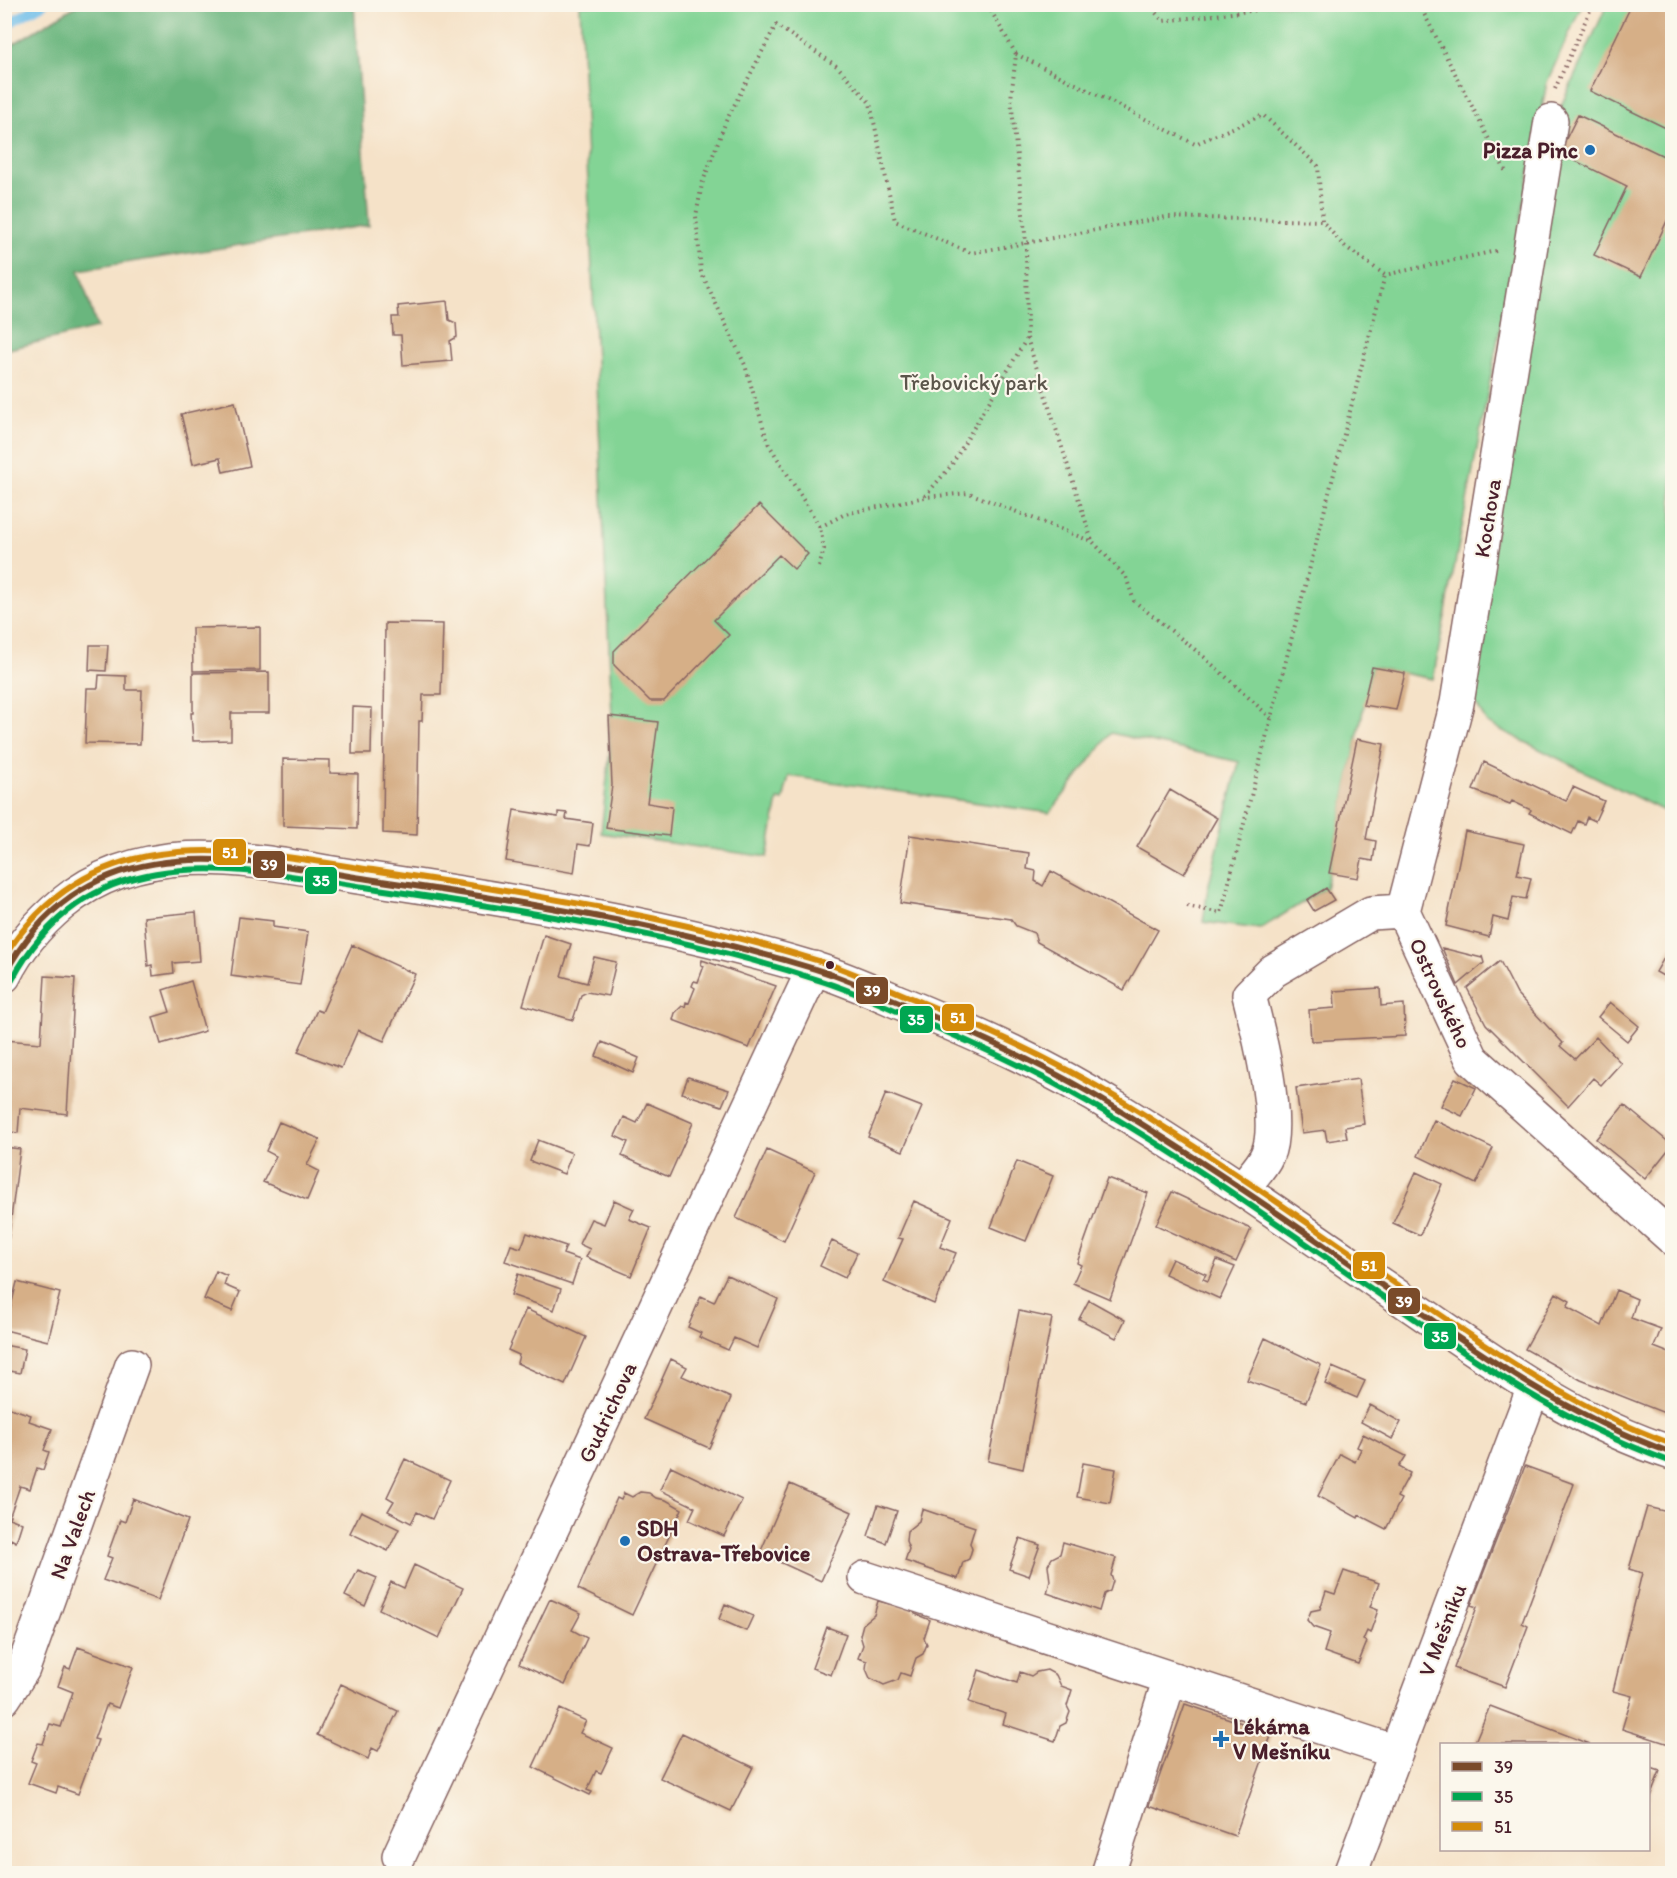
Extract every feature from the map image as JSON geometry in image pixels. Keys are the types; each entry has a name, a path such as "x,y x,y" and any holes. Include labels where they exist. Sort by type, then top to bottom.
{"street":[{"name":"Kochova","path":"1403,911 1457,703 1551,121"},
{"path":"4,976 12,961 39,926 88,885 132,866 191,857 231,858 460,892 665,930 814,969 980,1035 1117,1108 1242,1189 1479,1352 1534,1387 1591,1420 1672,1453"},
{"name":"Ostrovského","path":"1242,1189 1268,1155 1273,1125 1259,1034 1249,995 1274,971 1371,913 1403,911 1472,1059 1672,1238"},
{"name":"Gudrichova","path":"399,1856 814,969"},
{"name":"Na Valech","path":"4,1698 23,1669 132,1365"},
{"name":"V Mešníku","path":"1350,1874 1534,1387"},
{"path":"865,1578 1396,1752"},
{"path":"1108,1874 1170,1678"}],"path":[{"path":"987,4 1016,54 1195,144 1263,115 1318,166 1322,221 1343,245 1385,275 1532,243"},
{"path":"1148,4 1163,21 1310,4"},
{"path":"1419,4 1509,178 1537,211"},
{"path":"1551,121 1555,87 1593,4"},
{"path":"819,567 824,549 820,527 768,443 745,364 701,272 696,216 702,184 726,121 776,26 838,67 870,104 896,221 971,253 1166,217 1322,221"},
{"path":"1016,54 1011,99 1026,243 1027,338 1093,542"},
{"path":"1188,906 1221,913 1385,275"},
{"path":"925,497 951,466 1027,338"},
{"path":"820,527 845,514 925,497 969,493 1093,542 1126,577 1134,601 1204,657 1271,718"}],"green space":[{"path":"79,4 354,5 369,225 79,270 97,328 5,350 5,49"},
{"name":"Třebovický park","path":"580,5 1582,5 1547,82 1433,679 1372,667 1326,888 1260,929 1203,922 1208,888 1239,762 1111,733 1050,813 789,776 783,800 778,800 767,857 601,833 610,751 609,716 612,716"},
{"path":"1607,5 1672,5 1672,815 1487,723 1470,694 1561,106"}],"building":[{"path":"1632,4 1672,4 1672,131 1590,91"},
{"path":"1578,115 1672,160 1672,210 1641,277 1594,255 1627,186 1559,153"},
{"path":"447,301 449,320 456,323 457,337 450,341 452,361 403,365 401,335 393,335 392,317 399,317 398,306"},
{"path":"235,402 250,466 223,472 220,458 193,464 181,414"},
{"path":"759,505 808,554 794,569 779,555 714,620 729,635 664,701 650,701 614,665 614,651"},
{"path":"385,623 443,624 441,695 423,695 422,721 419,721 417,835 383,833"},
{"path":"260,627 260,670 193,671 192,628"},
{"path":"90,645 108,645 106,671 89,670"},
{"path":"1372,667 1405,673 1396,710 1363,705"},
{"path":"269,672 269,713 231,713 231,740 193,741 191,713 193,713 193,673"},
{"path":"99,675 126,676 126,690 142,690 140,744 85,743 87,688 98,688"},
{"path":"353,707 372,708 371,754 352,754"},
{"path":"609,716 658,722 647,803 672,807 669,836 606,828 612,785"},
{"path":"1357,739 1384,744 1366,839 1376,841 1373,861 1362,859 1358,878 1329,873"},
{"path":"283,759 330,760 330,773 358,774 357,829 283,826"},
{"path":"1484,762 1566,801 1573,787 1604,801 1595,821 1587,817 1584,824 1578,821 1572,834 1529,813 1531,810 1512,801 1510,804 1473,790"},
{"path":"1170,790 1217,818 1184,874 1137,847"},
{"path":"514,810 558,817 558,812 567,813 566,819 593,823 590,846 578,844 574,873 506,861"},
{"path":"1465,831 1524,844 1517,875 1531,878 1526,899 1513,897 1508,921 1493,917 1489,937 1446,926"},
{"path":"910,835 1029,853 1027,869 1036,871 1035,881 1043,886 1051,871 1158,930 1124,990 1037,942 1034,933 1016,926 1011,919 900,903"},
{"path":"1326,888 1334,900 1314,911 1307,900"},
{"path":"196,912 200,961 173,963 174,973 153,976 152,965 148,966 144,917"},
{"path":"239,917 273,921 273,927 308,932 300,985 231,976"},
{"path":"544,935 571,944 561,976 587,983 594,957 616,962 608,996 587,992 581,995 573,1020 523,1005"},
{"path":"1672,944 1672,981 1656,972"},
{"path":"352,945 415,974 384,1041 358,1030 341,1068 298,1052 317,1010 322,1012"},
{"path":"1442,948 1482,958 1482,956 1484,963 1458,985"},
{"path":"702,960 776,986 749,1048 673,1020 675,1013 682,1006 685,1007 686,1002 689,1003 695,988 692,986 694,981 698,982 704,966 701,965"},
{"path":"1500,961 1517,994 1563,1043 1560,1046 1575,1059 1596,1037 1621,1063 1601,1085 1593,1078 1568,1106 1486,1024 1467,988"},
{"path":"45,976 75,978 67,1114 20,1108 18,1133 4,1131 5,1040 41,1043"},
{"path":"191,981 205,1031 161,1044 153,1017 170,1012 163,990"},
{"path":"1380,988 1381,1006 1404,1004 1405,1036 1311,1041 1309,1010 1335,1008 1334,991"},
{"path":"1610,1002 1639,1026 1627,1041 1598,1017"},
{"path":"602,1042 639,1058 633,1073 596,1056"},
{"path":"688,1077 729,1090 722,1106 682,1093"},
{"path":"1455,1078 1476,1088 1462,1116 1441,1106"},
{"path":"1358,1079 1364,1124 1345,1127 1347,1138 1327,1141 1325,1130 1302,1133 1296,1088"},
{"path":"886,1093 922,1107 903,1151 868,1137"},
{"path":"647,1103 693,1123 669,1177 622,1156 628,1142 615,1136 624,1117 637,1123"},
{"path":"1624,1105 1672,1145 1645,1179 1596,1139"},
{"path":"1434,1120 1493,1148 1476,1184 1418,1156"},
{"path":"279,1122 320,1139 307,1165 319,1171 307,1200 263,1182 276,1156 266,1151"},
{"path":"538,1140 572,1153 564,1174 530,1161"},
{"path":"4,1147 20,1149 8,1242 4,1241"},
{"path":"767,1150 815,1172 784,1241 736,1218"},
{"path":"1017,1161 1053,1176 1026,1241 991,1227"},
{"path":"1416,1172 1442,1184 1420,1235 1393,1223"},
{"path":"1107,1178 1148,1193 1110,1299 1073,1283 1081,1265 1077,1263"},
{"path":"1172,1192 1251,1229 1236,1262 1156,1225"},
{"path":"614,1200 634,1209 629,1219 651,1228 631,1276 586,1257 590,1249 579,1244 591,1219 604,1224"},
{"path":"914,1201 952,1218 940,1247 956,1253 934,1304 884,1282 903,1239 898,1238"},
{"path":"527,1233 566,1246 563,1254 580,1260 572,1284 505,1261 511,1245 521,1248"},
{"path":"832,1241 857,1253 845,1278 820,1266"},
{"path":"1172,1259 1206,1274 1203,1279 1208,1281 1217,1260 1235,1267 1220,1299 1165,1274"},
{"path":"216,1271 227,1276 224,1285 240,1292 232,1311 204,1299"},
{"path":"518,1274 561,1289 554,1310 511,1295"},
{"path":"727,1275 778,1299 757,1348 734,1338 728,1350 699,1337 701,1333 688,1327 701,1296 714,1302"},
{"path":"17,1282 60,1293 48,1341 5,1330"},
{"path":"1616,1290 1637,1299 1631,1318 1661,1329 1654,1347 1672,1354 1672,1416 1581,1380 1525,1349 1556,1293 1570,1301 1567,1307 1602,1326"},
{"path":"1089,1300 1125,1320 1116,1338 1079,1319"},
{"path":"526,1309 586,1337 565,1385 517,1363 519,1355 508,1350"},
{"path":"1019,1311 1052,1318 1023,1469 988,1461"},
{"path":"1265,1338 1321,1365 1306,1402 1247,1380"},
{"path":"4,1345 25,1349 20,1373 4,1370"},
{"path":"671,1359 687,1367 682,1376 731,1398 709,1448 644,1419"},
{"path":"1332,1367 1365,1381 1357,1398 1325,1384"},
{"path":"1370,1405 1401,1422 1392,1439 1361,1422"},
{"path":"4,1406 31,1415 29,1421 52,1429 44,1450 49,1452 43,1470 37,1468 30,1489 20,1486 9,1518 22,1523 16,1542 11,1539 5,1555"},
{"path":"1363,1434 1406,1456 1399,1467 1410,1473 1397,1497 1401,1499 1386,1529 1359,1515 1358,1518 1318,1496 1340,1454 1355,1462 1361,1449 1357,1447"},
{"path":"405,1459 450,1480 432,1519 417,1512 411,1523 388,1511 394,1501 387,1497"},
{"path":"1083,1463 1116,1469 1110,1503 1077,1497"},
{"path":"671,1466 742,1500 724,1536 689,1520 695,1507 660,1490"},
{"path":"1525,1466 1574,1484 1522,1623 1528,1626 1505,1687 1454,1668 1477,1607 1471,1605"},
{"path":"790,1484 852,1512 821,1581 760,1553"},
{"path":"640,1492 649,1493 682,1509 632,1615 578,1589 617,1498 621,1500 624,1493 632,1497"},
{"path":"133,1499 188,1520 158,1600 103,1580 112,1558 107,1556 120,1520 125,1522"},
{"path":"878,1505 897,1511 886,1543 868,1536"},
{"path":"1647,1507 1672,1513 1672,1745 1622,1729 1632,1696 1613,1691 1642,1573 1629,1569"},
{"path":"922,1509 975,1527 970,1543 972,1549 969,1559 963,1562 958,1579 905,1561 909,1549 906,1541 907,1531 919,1521"},
{"path":"361,1511 399,1529 388,1551 350,1533"},
{"path":"1020,1538 1040,1545 1029,1576 1009,1569"},
{"path":"1063,1542 1116,1558 1111,1575 1113,1581 1110,1591 1104,1594 1099,1611 1047,1593 1050,1581 1048,1565 1052,1558 1060,1554"},
{"path":"414,1565 463,1588 439,1638 379,1609 391,1582 404,1588"},
{"path":"358,1570 377,1578 365,1606 345,1596"},
{"path":"1344,1571 1379,1583 1370,1607 1378,1610 1370,1633 1367,1631 1363,1640 1367,1642 1358,1664 1324,1652 1330,1633 1313,1627 1307,1620 1311,1611 1320,1609 1326,1591 1335,1594"},
{"path":"550,1599 581,1613 572,1630 587,1638 565,1685 519,1664"},
{"path":"878,1601 913,1610 915,1614 930,1620 924,1638 927,1644 923,1654 916,1658 910,1676 901,1673 898,1680 884,1685 870,1678 866,1669 867,1661 858,1658 863,1645 860,1635 863,1624 874,1615"},
{"path":"725,1604 753,1616 746,1631 719,1619"},
{"path":"827,1627 846,1634 831,1675 812,1668"},
{"path":"78,1647 133,1667 118,1708 107,1704 94,1739 98,1740 78,1794 58,1787 56,1793 28,1783 36,1763 31,1761 38,1743 43,1744 50,1724 61,1727 73,1692 58,1686 65,1667 70,1669"},
{"path":"979,1670 1017,1683 1020,1672 1031,1676 1047,1670 1056,1675 1061,1686 1072,1690 1067,1706 1070,1712 1066,1723 1060,1726 1055,1741 1003,1724 1006,1714 969,1702"},
{"path":"341,1684 398,1711 378,1751 372,1748 368,1759 317,1735"},
{"path":"1185,1704 1272,1733 1235,1836 1149,1806"},
{"path":"1490,1706 1587,1743 1474,1743"},
{"path":"560,1709 586,1721 580,1733 613,1748 601,1773 596,1771 587,1790 592,1792 590,1795 533,1767"},
{"path":"682,1733 753,1767 731,1811 660,1778"},
{"path":"1650,1768 1660,1771 1650,1796"}],"waterway":[{"path":"4,26 43,4"}],"transit line":[{"name":"51","path":"4,957 40,912 80,881 123,862 170,853 219,851 321,862 598,907 709,931 819,961 967,1022 1020,1046 1097,1086 1227,1168 1498,1354 1600,1413 1672,1444"},
{"name":"39","path":"4,975 37,927 76,893 119,872 165,862 213,860 264,863 481,896 649,927 760,953 851,982 964,1030 1043,1067 1094,1095 1222,1176 1457,1338 1526,1382 1597,1421 1672,1453"},
{"name":"35","path":"12,980 44,934 81,901 122,882 167,872 215,869 314,879 479,904 594,924 707,948 763,963 862,996 974,1044 1066,1090 1203,1173 1456,1347 1524,1390 1594,1429 1669,1461"}],"place":[{"name":"Pizza Pinc","path":"1590,150"},
{"name":"SDH Ostrava-Třebovice","path":"625,1541"},
{"name":"Lékárna V Mešníku","path":"1221,1739"}]}
